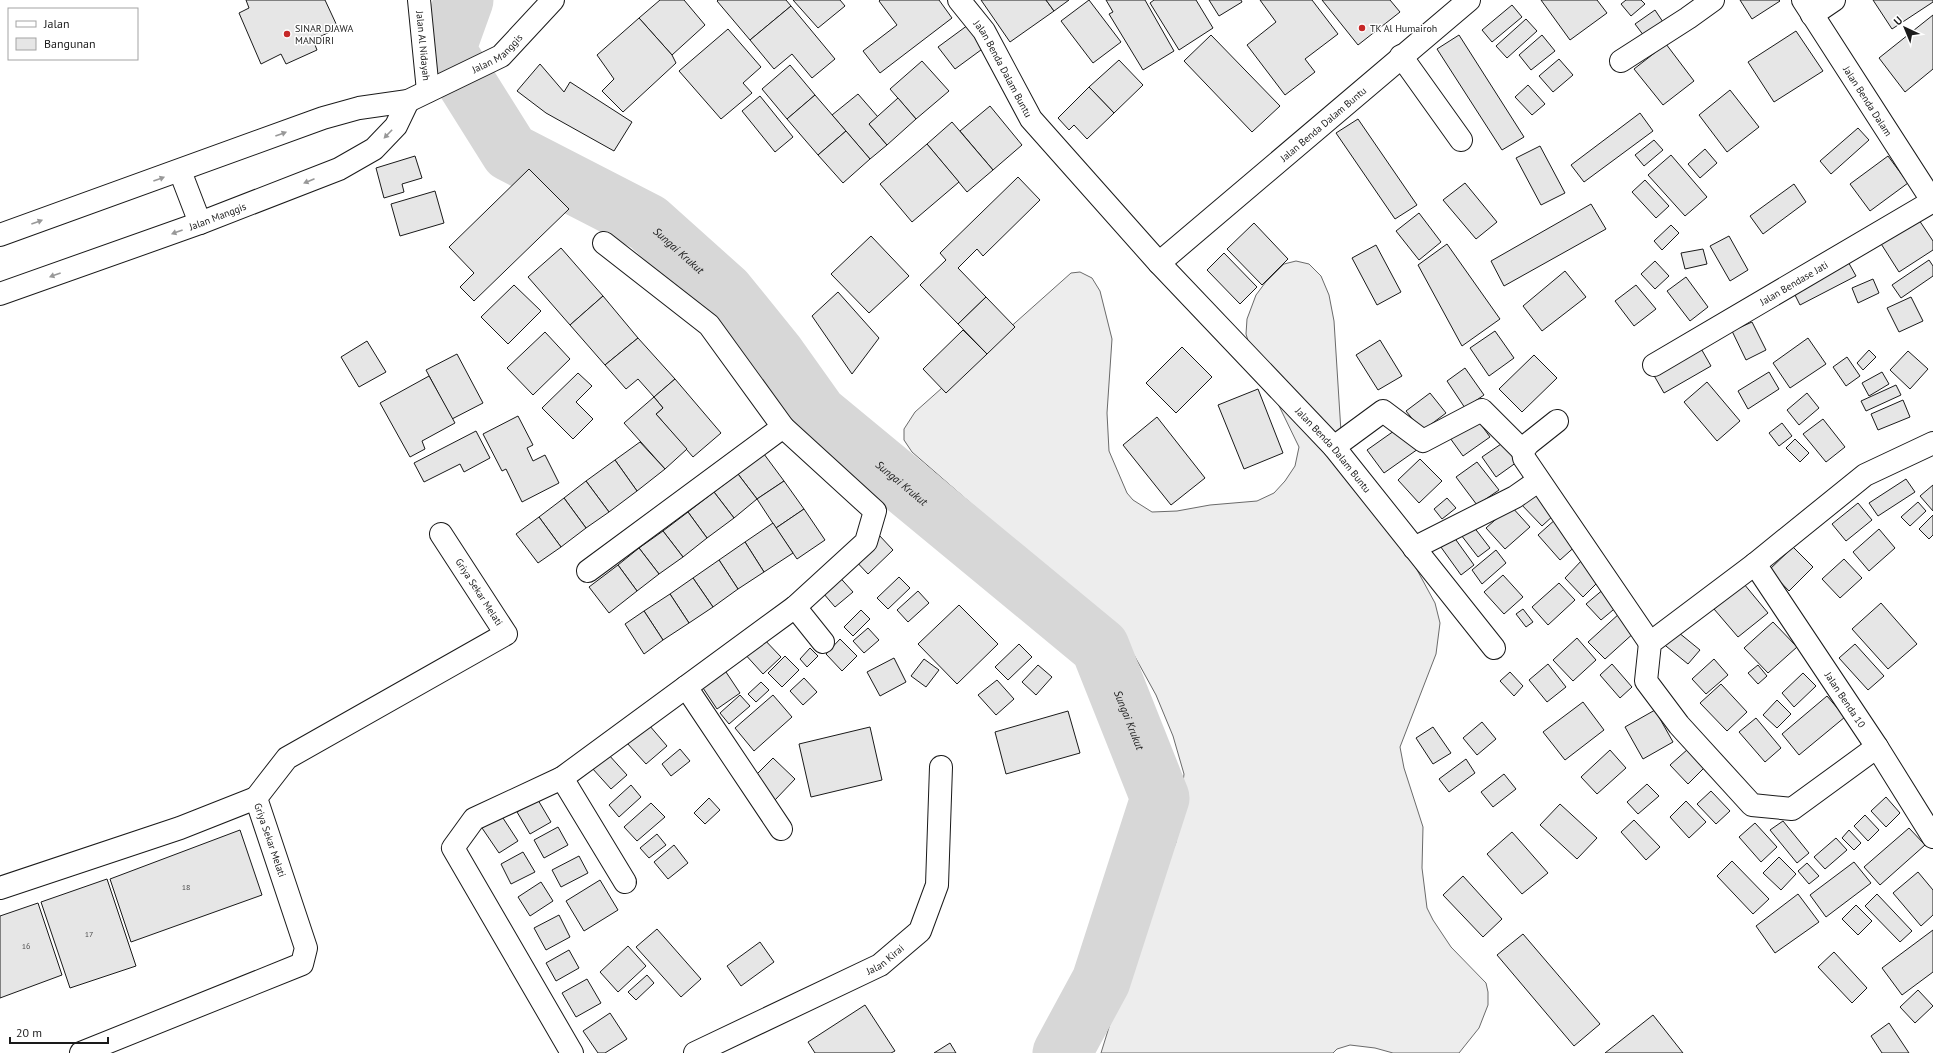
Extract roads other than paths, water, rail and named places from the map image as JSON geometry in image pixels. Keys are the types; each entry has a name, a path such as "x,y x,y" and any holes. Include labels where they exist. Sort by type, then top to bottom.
{"street":[{"name":"Jalan Al Nidayah","path":"419,0 428,91"},
{"name":"Jalan Manggis","path":"0,235 330,116 359,108 408,101 502,56 553,0"},
{"name":"Jalan Benda Dalam Buntu","path":"959,0 984,31 1031,119 1159,262 1334,447 1494,648"},
{"name":"Jalan Benda Dalam Buntu","path":"1159,262 1469,0"},
{"path":"1621,61 1713,0"},
{"path":"1808,8 1834,0"},
{"name":"Jalan Benda Dalam","path":"1808,8 1933,202"},
{"path":"1401,56 1461,140"},
{"name":"Jalan Manggis","path":"0,294 200,223 339,169 374,149 396,126 408,101"},
{"path":"180,171 200,223"},
{"name":"Jalan Bendase Jati","path":"1654,365 1933,202"},
{"path":"572,1053 452,848 474,819 562,778 795,607 866,542 874,511 784,427 709,325 604,243"},
{"path":"1334,447 1383,411 1423,441 1482,410 1523,451 1524,458 1538,480 1650,643 1646,681 1679,725 1752,805 1792,809 1877,746"},
{"path":"1523,451 1528,444 1557,421"},
{"path":"588,571 784,427"},
{"path":"1650,643 1755,564 1864,475 1933,443"},
{"path":"1414,548 1514,497 1538,480"},
{"name":"Griya Sekar Melati","path":"81,1053 302,964 306,948 256,798 287,758 506,634 441,534"},
{"name":"Jalan Benda 10","path":"1755,564 1877,746 1933,837"},
{"path":"795,607 823,642"},
{"path":"686,687 781,829"},
{"name":"Jalan Kirai","path":"695,1053 880,965 920,931 937,885 941,767"},
{"path":"562,778 625,882"},
{"path":"0,888 180,828 256,798"}],"waterway":[{"name":"Sungai Krukut","path":"464,0 446,50 510,152 648,223 725,292 776,355 818,414 1100,647 1160,798 1101,981 1062,1053"}],"place":[{"name":"TK Al Humairoh","path":"1362,28"},
{"name":"SINAR DJAWA MANDIRI","path":"287,34"}]}
